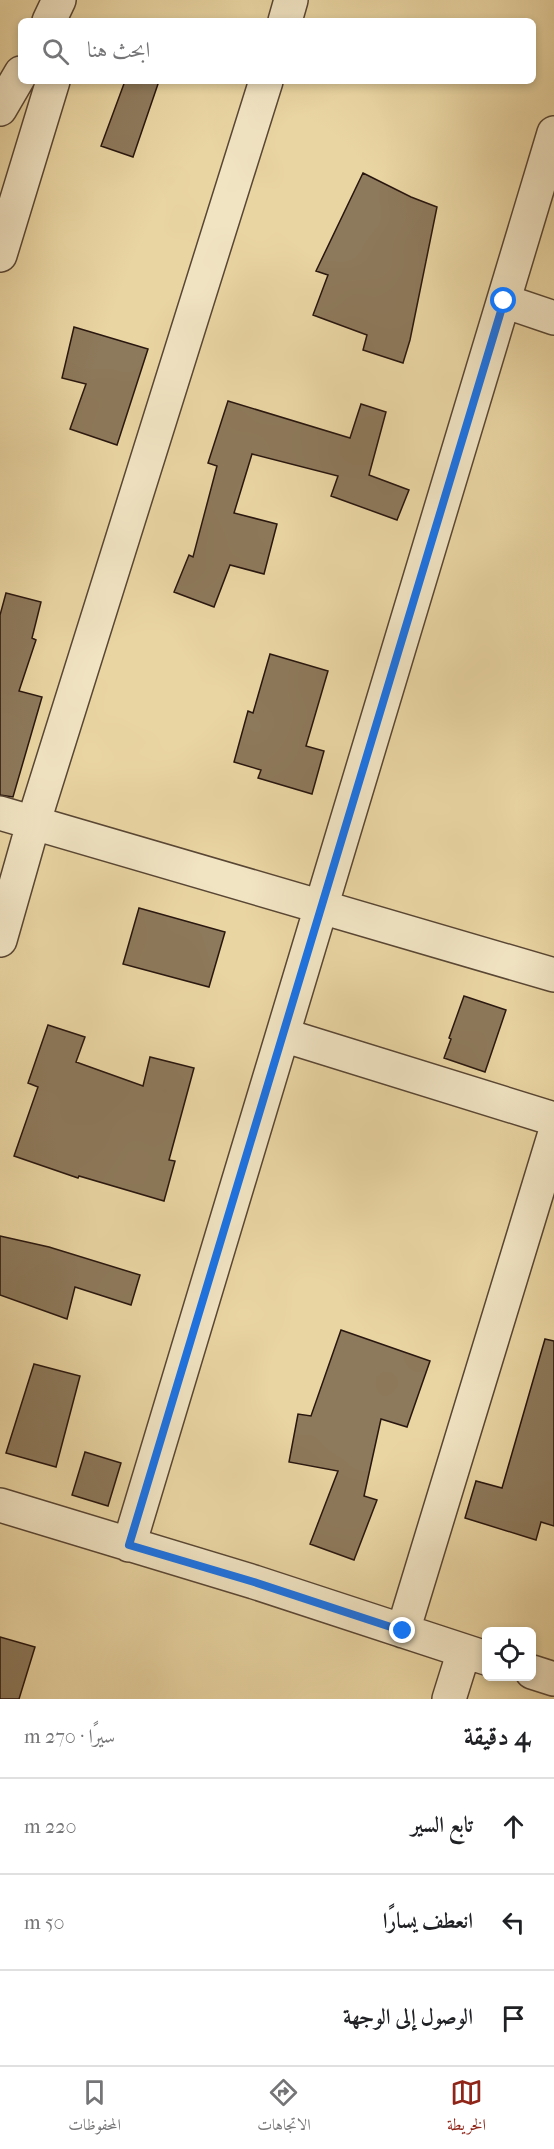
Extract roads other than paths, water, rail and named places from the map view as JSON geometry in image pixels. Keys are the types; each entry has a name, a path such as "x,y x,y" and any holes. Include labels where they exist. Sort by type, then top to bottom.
{"street":[{"path":"50,18 59,0"},
{"path":"73,18 78,0"},
{"path":"286,18 291,0"},
{"path":"0,109 18,78"},
{"path":"0,255 52,84"},
{"path":"0,940 33,824 265,84"},
{"path":"129,1545 554,133"},
{"path":"504,301 554,318"},
{"path":"0,813 554,975"},
{"path":"283,1035 554,1119"},
{"path":"403,1631 554,1136"},
{"path":"0,1506 254,1582 475,1655 448,1699"},
{"path":"536,1674 554,1679"}]}
